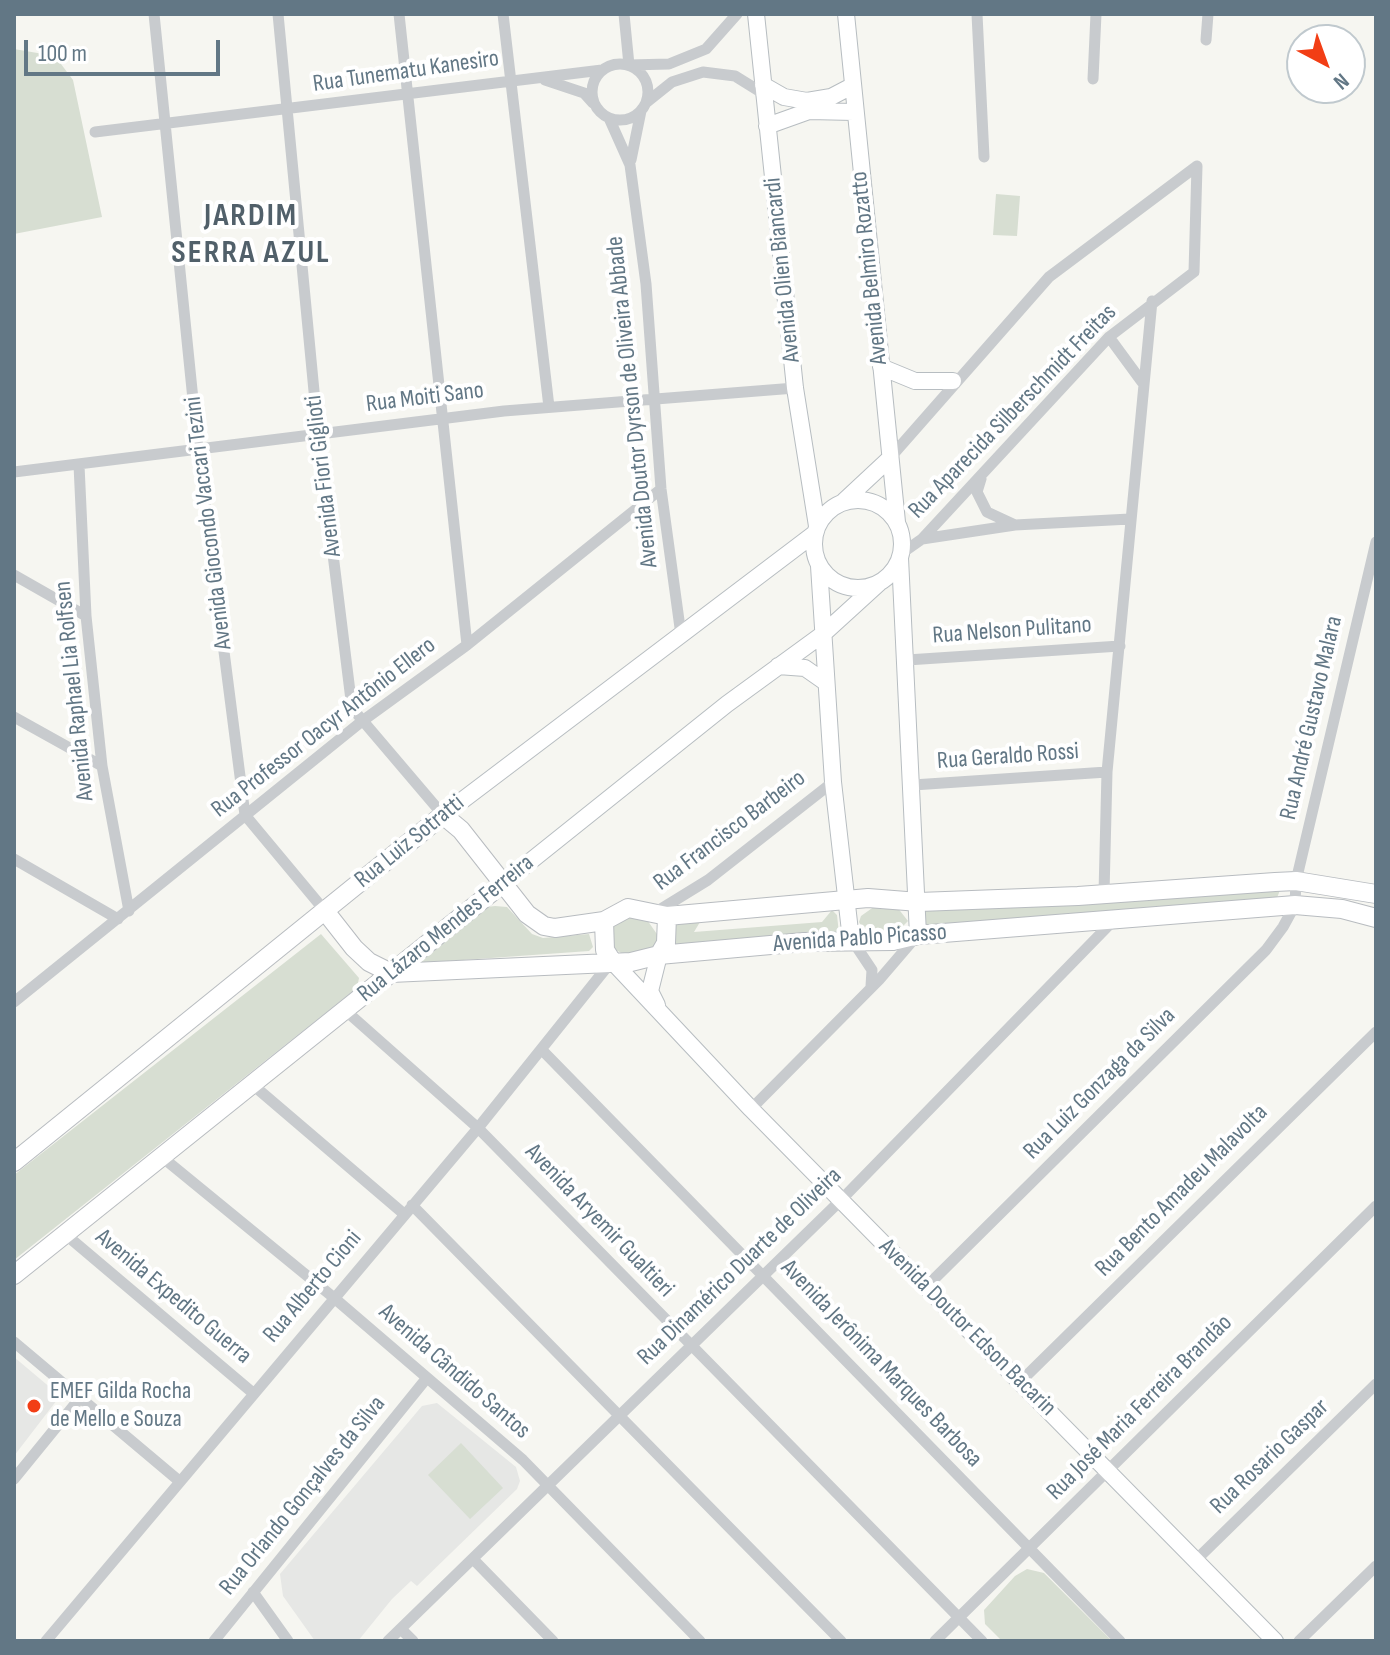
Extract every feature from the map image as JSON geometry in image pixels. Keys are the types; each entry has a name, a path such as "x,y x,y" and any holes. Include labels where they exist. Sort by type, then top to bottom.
{"main road":[{"name":"Avenida Fiori Giglioti","path":"443,815 461,830 502,884"},
{"name":"Rua Luiz Sotratti","path":"14,1162 443,815"},
{"name":"Avenida Pablo Picasso","path":"502,884 527,914 544,926 583,926 604,921 628,908 660,914 846,900 894,898 919,902 1296,881 1376,894"},
{"name":"Rua Lázaro Mendes Ferreira","path":"14,1275 502,884"},
{"name":"Avenida Pablo Picasso","path":"391,973 631,962 659,955 851,940 893,941 918,935 1295,905 1342,909 1376,918"},
{"path":"325,911 354,948 369,962 391,973"},
{"path":"659,955 666,943 660,914"},
{"path":"604,921 605,950 612,961"}],"street":[{"name":"Avenida Giocondo Vaccari Tezini","path":"154,14 198,449 245,815"},
{"name":"Avenida Fiori Giglioti","path":"278,14 318,433 352,708 443,815"},
{"path":"399,14 467,645"},
{"path":"503,14 549,407"},
{"path":"624,14 629,65"},
{"path":"737,14 706,49 669,64 619,64 602,70 592,86 595,105 609,118 627,119 672,82 703,72 735,76 784,97 807,101 831,97 852,86"},
{"name":"Avenida Olien Biancardi","path":"756,14 795,388 816,530"},
{"name":"Avenida Belmiro Rozatto","path":"846,14 888,460 897,522"},
{"path":"977,14 984,157"},
{"path":"1093,79 1096,14"},
{"path":"1206,40 1208,14"},
{"path":"629,65 637,69 647,84 644,106"},
{"name":"Rua Tunematu Kanesiro","path":"95,132 602,70"},
{"name":"Rua Tunematu Kanesiro","path":"533,78 560,82 584,93 595,105"},
{"name":"Avenida Doutor Dyrson de Oliveira Abbade","path":"630,165 644,106"},
{"path":"767,126 809,111 854,112"},
{"name":"Avenida Doutor Dyrson de Oliveira Abbade","path":"609,118 630,165 646,284 661,489 681,635"},
{"name":"Rua Aparecida Silberschmidt Freitas","path":"901,555 922,539 1109,337 1152,301 1194,272 1197,166 1049,277 953,381"},
{"path":"1104,893 1107,772 1152,301"},
{"path":"1109,337 1142,382"},
{"path":"881,367 915,381 953,381"},
{"path":"871,986 872,970 851,940 846,900 833,782 819,566 814,551 816,530 828,511 844,501 888,460 953,381"},
{"name":"Rua Moiti Sano","path":"14,472 549,407 795,388"},
{"name":"Avenida Raphael Lia Rolfsen","path":"79,465 86,616 102,766 129,911"},
{"path":"983,474 977,492 980,502 987,512 1015,525"},
{"name":"Rua Professor Oacyr Antônio Ellero","path":"15,1000 361,722 467,645 661,489"},
{"path":"751,1109 918,935 907,660 897,522 884,507 865,499 844,501"},
{"path":"922,539 1015,525 1130,519"},
{"name":"Rua Luiz Sotratti","path":"443,815 816,530"},
{"name":"Rua André Gustavo Malara","path":"1295,905 1296,881 1376,542"},
{"path":"819,566 835,582 857,588 879,583 896,568 901,555"},
{"path":"14,575 86,616"},
{"name":"Rua Lázaro Mendes Ferreira","path":"502,884 778,666 823,634 879,583"},
{"name":"Rua Nelson Pulitano","path":"907,660 1120,646"},
{"path":"778,666 805,668 825,682"},
{"path":"14,717 102,766"},
{"name":"Rua Geraldo Rossi","path":"913,785 1107,772"},
{"name":"Rua Francisco Barbeiro","path":"660,914 833,782"},
{"path":"245,815 325,911"},
{"path":"14,859 118,919"},
{"name":"Rua Luiz Gonzaga da Silva","path":"926,1287 1266,950 1295,905"},
{"name":"Rua Dinamérico Duarte de Oliveira","path":"388,1641 841,1200 1115,918"},
{"path":"659,955 650,991 661,1014"},
{"name":"Avenida Doutor Edson Bacarin","path":"612,961 751,1109 1275,1641"},
{"name":"Rua Alberto Cioni","path":"46,1641 178,1480 478,1128 612,961"},
{"name":"Avenida Aryemir Gualtieri","path":"346,1011 478,1128 982,1641"},
{"name":"Rua Bento Amadeu Malavolta","path":"1020,1382 1376,1032"},
{"name":"Avenida Jerônima Marques Barbosa","path":"542,1050 1120,1641"},
{"path":"253,1085 408,1210 841,1641"},
{"name":"Avenida Cândido Santos","path":"162,1157 333,1297 548,1485 700,1641"},
{"name":"Rua José Maria Ferreira Brandão","path":"935,1641 1376,1206"},
{"name":"Avenida Expedito Guerra","path":"65,1234 253,1393"},
{"path":"14,1342 178,1480"},
{"name":"Rua Orlando Gonçalves da Silva","path":"214,1641 426,1379"},
{"name":"Rua Rosario Gaspar","path":"1196,1560 1376,1384"},
{"path":"14,1479 80,1398"},
{"path":"473,1559 553,1641"},
{"path":"1299,1641 1376,1566"},
{"path":"253,1592 288,1641"},
{"path":"401,1629 413,1641"}],"shaded area":[{"path":"14,49 55,56 73,80 102,217 14,234"},
{"path":"996,194 1020,196 1017,236 993,235"},
{"path":"1280,890 1277,898 922,927 923,910"},
{"path":"875,906 897,907 908,921 897,932 865,933 859,922 861,916"},
{"path":"487,907 507,907 532,934 543,938 589,934 593,947 589,951 421,963 419,958"},
{"path":"832,910 837,915 839,934 676,944 674,922 700,922 694,932 822,922"},
{"path":"620,917 645,917 659,937 656,945 648,952 625,955 614,949 608,930"},
{"path":"321,934 359,978 357,988 14,1260 14,1175"},
{"name":"EMEF Gilda Rocha de Mello e Souza","path":"14,1357 52,1389 57,1400 14,1456"},
{"path":"437,1403 516,1467 520,1481 517,1489 417,1586 411,1581 392,1599 358,1641 315,1641 283,1596 280,1574 422,1406"},
{"path":"461,1443 503,1488 470,1519 428,1475"},
{"path":"1027,1569 1044,1573 1112,1641 1002,1641 985,1624 984,1610 1015,1576"}],"place":[{"name":"EMEF Gilda Rocha de Mello e Souza","path":"34,1406"}],"district":[{"name":"JARDIM SERRA AZUL","path":"251,236"}]}
